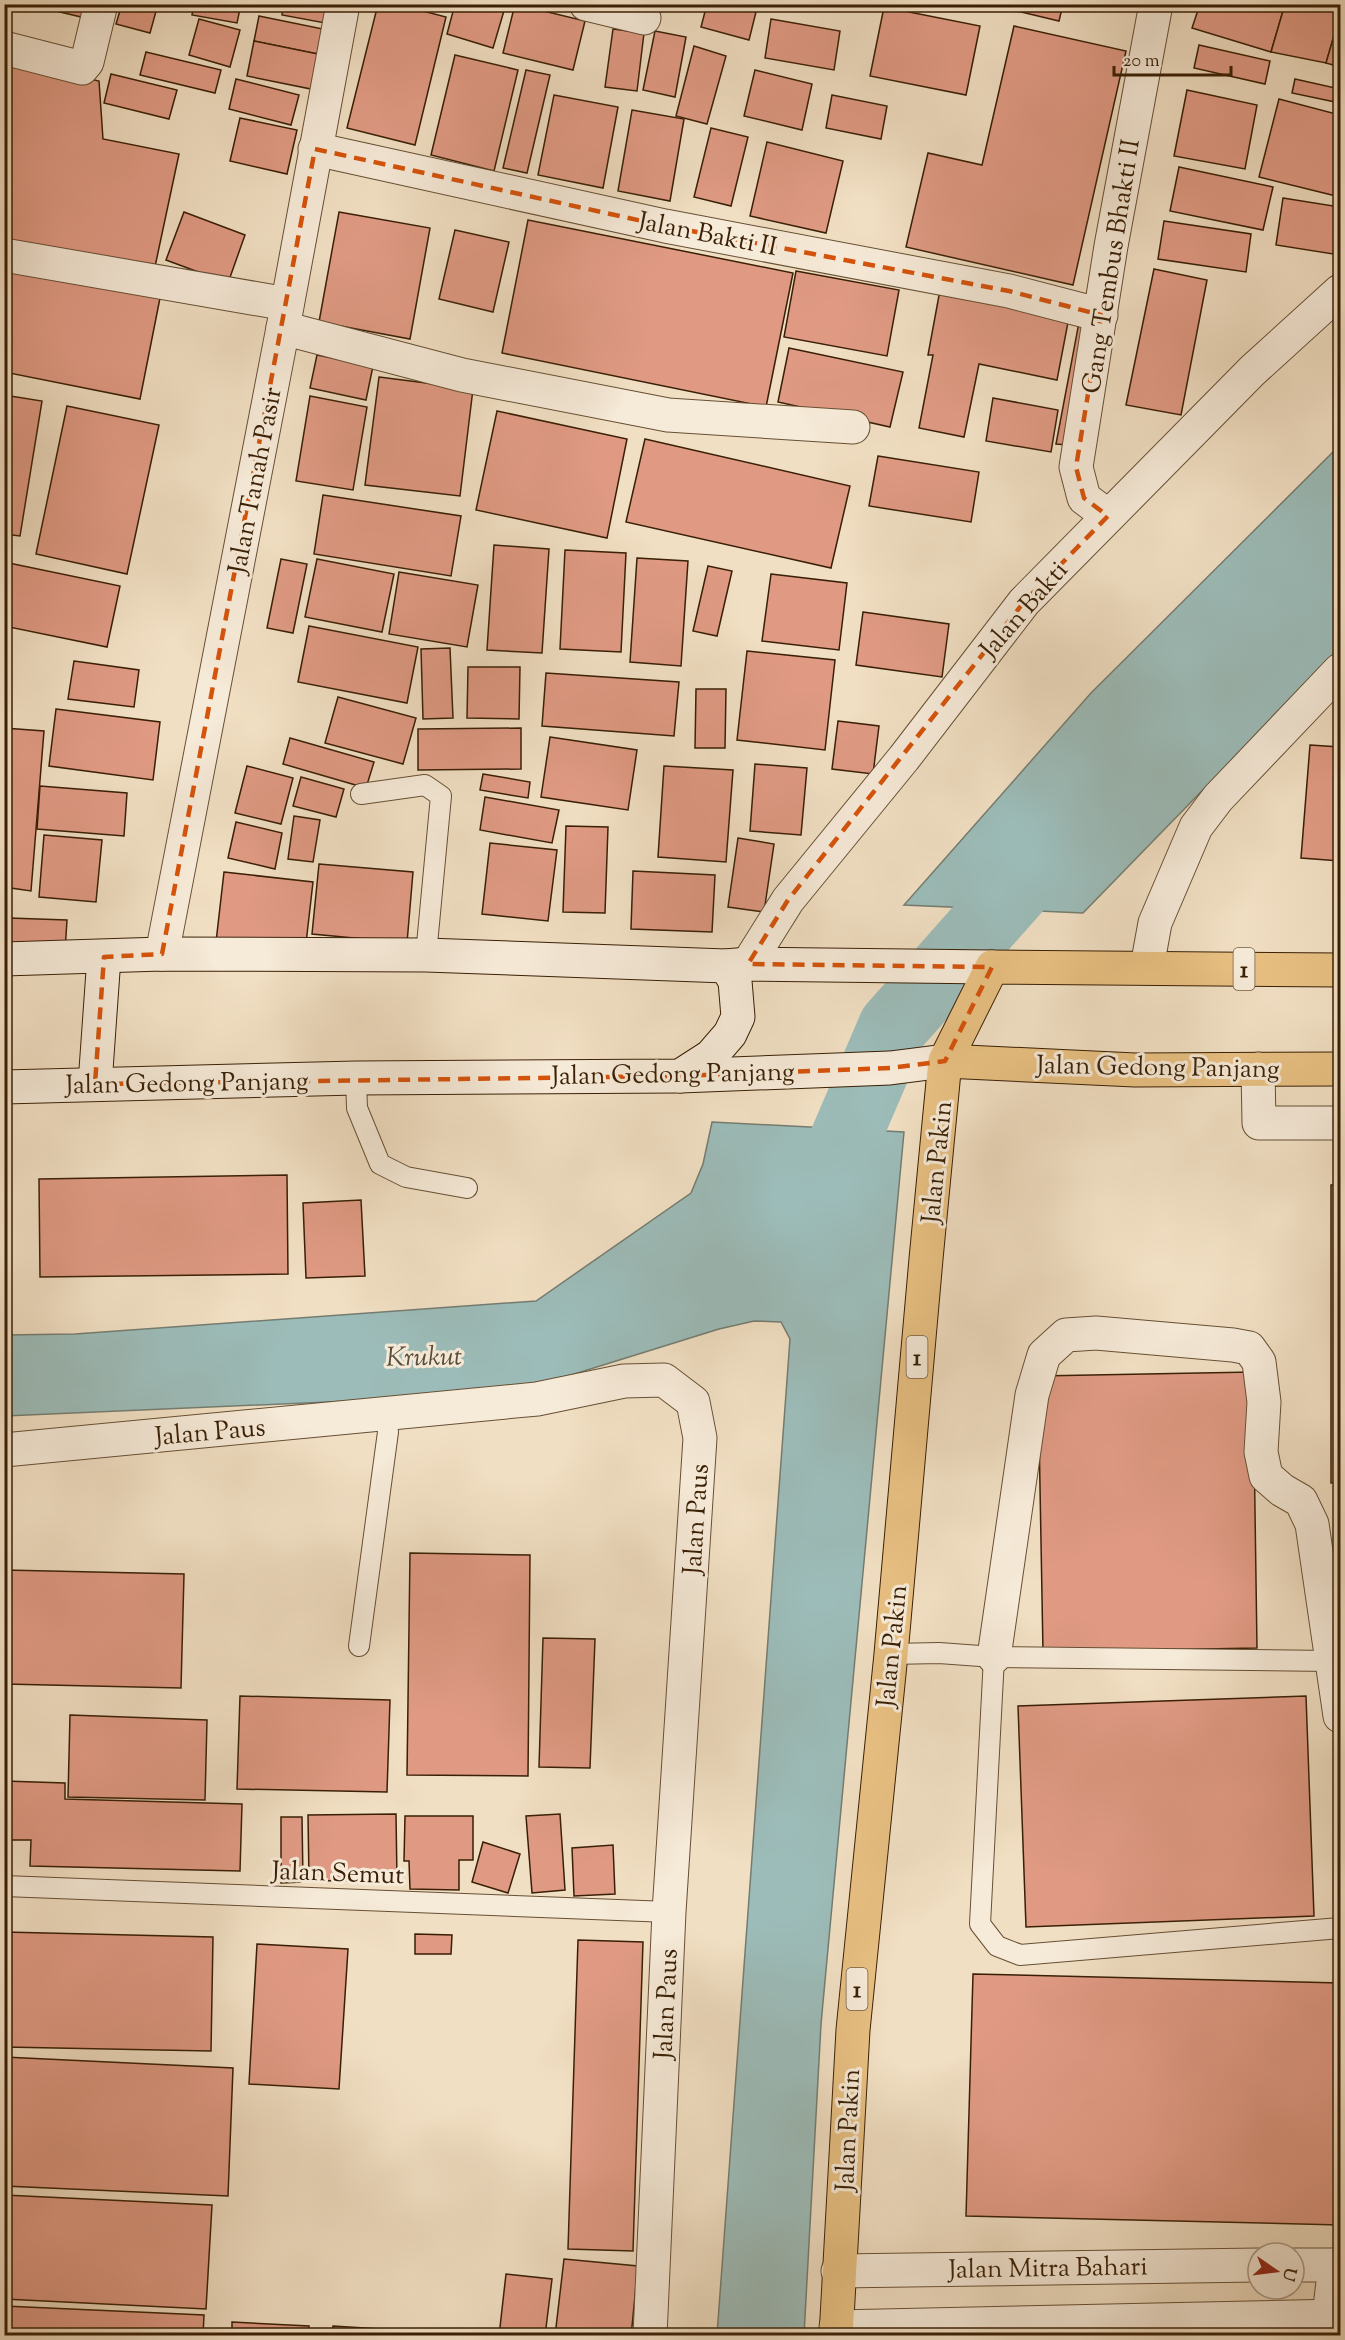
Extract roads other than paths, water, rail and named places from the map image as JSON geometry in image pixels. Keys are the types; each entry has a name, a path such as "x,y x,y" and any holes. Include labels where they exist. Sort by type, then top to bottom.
{"highway":[{"name":"1","path":"980,967 1341,970"},
{"name":"Jalan Pakin","path":"836,2331 853,2030 891,1654 945,1061 980,967"},
{"name":"Jalan Gedong Panjang","path":"945,1061 1135,1070 1341,1069"}],"street":[{"path":"4,48 82,68 87,62 101,4"},
{"name":"Jalan Tanah Pasir","path":"162,954 343,4"},
{"path":"586,4 644,18"},
{"name":"Gang Tembus Bhakti II","path":"1108,516 1084,498 1076,467 1113,234 1156,4"},
{"name":"Jalan Bakti II","path":"315,149 665,226 1009,291 1101,315"},
{"path":"4,255 285,316 462,375 668,415 853,428"},
{"name":"Jalan Bakti","path":"737,965 904,758 1024,602 1252,371 1341,291"},
{"path":"1147,967 1155,923 1196,827 1218,798 1341,670"},
{"path":"4,959 162,954 426,955 737,965 980,967"},
{"path":"95,1084 104,957"},
{"path":"680,1076 711,1056 730,1034 738,1017 735,981 737,965"},
{"name":"Jalan Gedong Panjang","path":"4,1087 356,1078 680,1076 890,1068 945,1061"},
{"path":"1258,1069 1259,1123 1341,1122"},
{"path":"994,1657 1032,1395 1044,1355 1066,1335 1096,1333 1233,1345 1249,1348 1259,1362 1264,1402 1261,1452 1266,1476 1282,1490 1301,1501 1312,1524 1341,1716"},
{"name":"Jalan Paus","path":"4,1450 537,1399 634,1381 664,1380 693,1402 700,1438 669,1912 650,2336"},
{"name":"Jalan Mitra Bahari","path":"838,2271 1246,2265"},
{"path":"836,2331 1335,2316 1338,2265 1306,2265"}],"lane":[{"path":"361,794 425,785 441,796 426,955"},
{"path":"356,1078 357,1107 380,1164 406,1177 467,1188"},
{"path":"359,1646 388,1432 386,1415"},
{"path":"891,1654 1332,1661"},
{"path":"994,1657 980,1924 997,1946 1020,1955 1341,1928"},
{"name":"Jalan Semut","path":"4,1886 669,1912"}],"water":[{"path":"1340,445 1340,649 1083,913 904,905 1091,693"},
{"name":"Krukut","path":"712,1122 904,1132 821,2024 804,2335 717,2335 790,1339 781,1322 754,1321 719,1329 510,1394 5,1416 4,1335 75,1334 536,1301 691,1193 703,1164"}],"waterway":[{"path":"831,1222 833,1167 893,1027 1062,837"}]}
